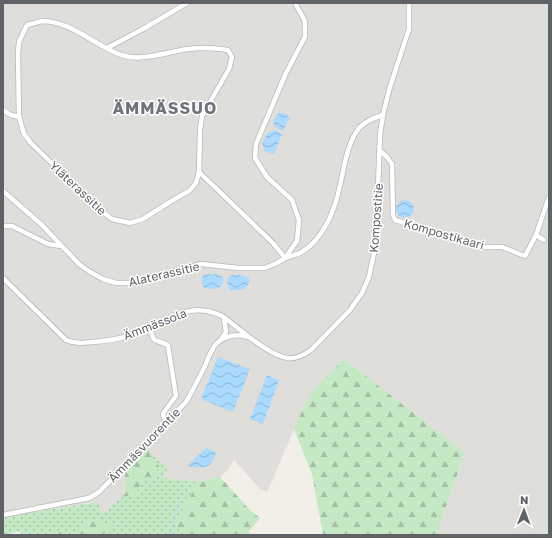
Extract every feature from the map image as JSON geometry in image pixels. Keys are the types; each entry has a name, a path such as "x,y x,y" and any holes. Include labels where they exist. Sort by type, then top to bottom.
{"street":[{"path":"107,48 187,3"},
{"name":"Alaterassitie","path":"3,191 42,225 60,246 90,272 103,279 116,283 134,283 201,264 238,268 265,268 285,258 297,241 299,220 292,200 267,177 255,158 256,144 286,73 305,37 305,21 295,3"},
{"name":"Kompostitie","path":"253,339 276,355 286,358 295,358 304,355 311,350 350,310 362,293 369,277 376,243 383,115 389,90 409,29 409,3"},
{"name":"Yläterassitie","path":"42,21 62,24 121,55 136,57 210,47 228,50 232,57 229,70 202,116 200,130 199,172 196,183 189,191 172,200 144,220 130,223 112,219 98,208 31,143 24,134 19,117 18,48 22,34 28,25 42,21"},
{"path":"3,110 11,115 19,117"},
{"path":"199,172 273,243 285,258 303,252 328,222 335,205 346,156 356,134 367,121 383,115"},
{"name":"Kompostikaari","path":"380,151 392,164 393,215 395,220 481,247 502,246 525,256 536,235 549,197"},
{"path":"3,226 12,226 48,244 60,246"},
{"path":"536,235 544,240"},
{"name":"Ämmässola","path":"3,278 66,340 74,343 101,342 134,334 150,328 177,314 192,310 207,310 216,313 253,339"},
{"name":"Ämmäsvuorentie","path":"3,515 89,498 99,492 186,402 212,350 226,332 224,318"},
{"path":"150,328 154,340 164,342 168,346 176,396 164,412 163,415 166,422"},
{"path":"220,340 238,335 253,339"}],"shaded area":[{"path":"3,3 549,3 549,535 436,535 465,453 344,359 305,404 267,492 260,489 234,460 229,469 220,477 198,482 164,478 163,475 126,493 103,516 97,502 3,517"}],"green space":[{"path":"344,359 465,453 436,535 323,535 312,474 294,429 305,404 315,388"},
{"path":"148,450 153,455 153,460 159,466 158,472 141,485 134,495 122,497 126,493 125,474"},
{"path":"153,455 168,468 163,475 164,478 198,482 176,524 183,535 103,535 114,525 71,535 56,531 52,535 23,535 18,531 8,535 3,535 3,517 97,502 103,515 122,497 134,495 141,485 158,472 153,460"},
{"path":"220,477 250,510 260,518 249,531 250,535 183,535 176,524 198,482"},
{"path":"91,520 114,525 103,535 52,535 56,531 71,534"}],"water":[{"path":"284,113 290,117 283,131 275,127 273,122 277,114"},
{"path":"275,130 282,134 274,154 264,151 262,143 267,134"},
{"path":"405,200 411,203 414,209 411,215 405,218 399,215 396,209 399,203"},
{"path":"204,274 214,274 223,277 223,284 215,289 204,288 202,285 202,277"},
{"path":"230,275 242,275 249,278 248,285 244,289 230,290 227,282"},
{"path":"218,357 250,369 233,412 201,399"},
{"path":"267,375 279,380 263,424 250,419"},
{"path":"206,448 216,452 210,465 203,467 187,466"}],"waterway":[{"path":"170,535 180,498"}],"district":[{"name":"ÄMMÄSSUO","path":"165,108"}]}
